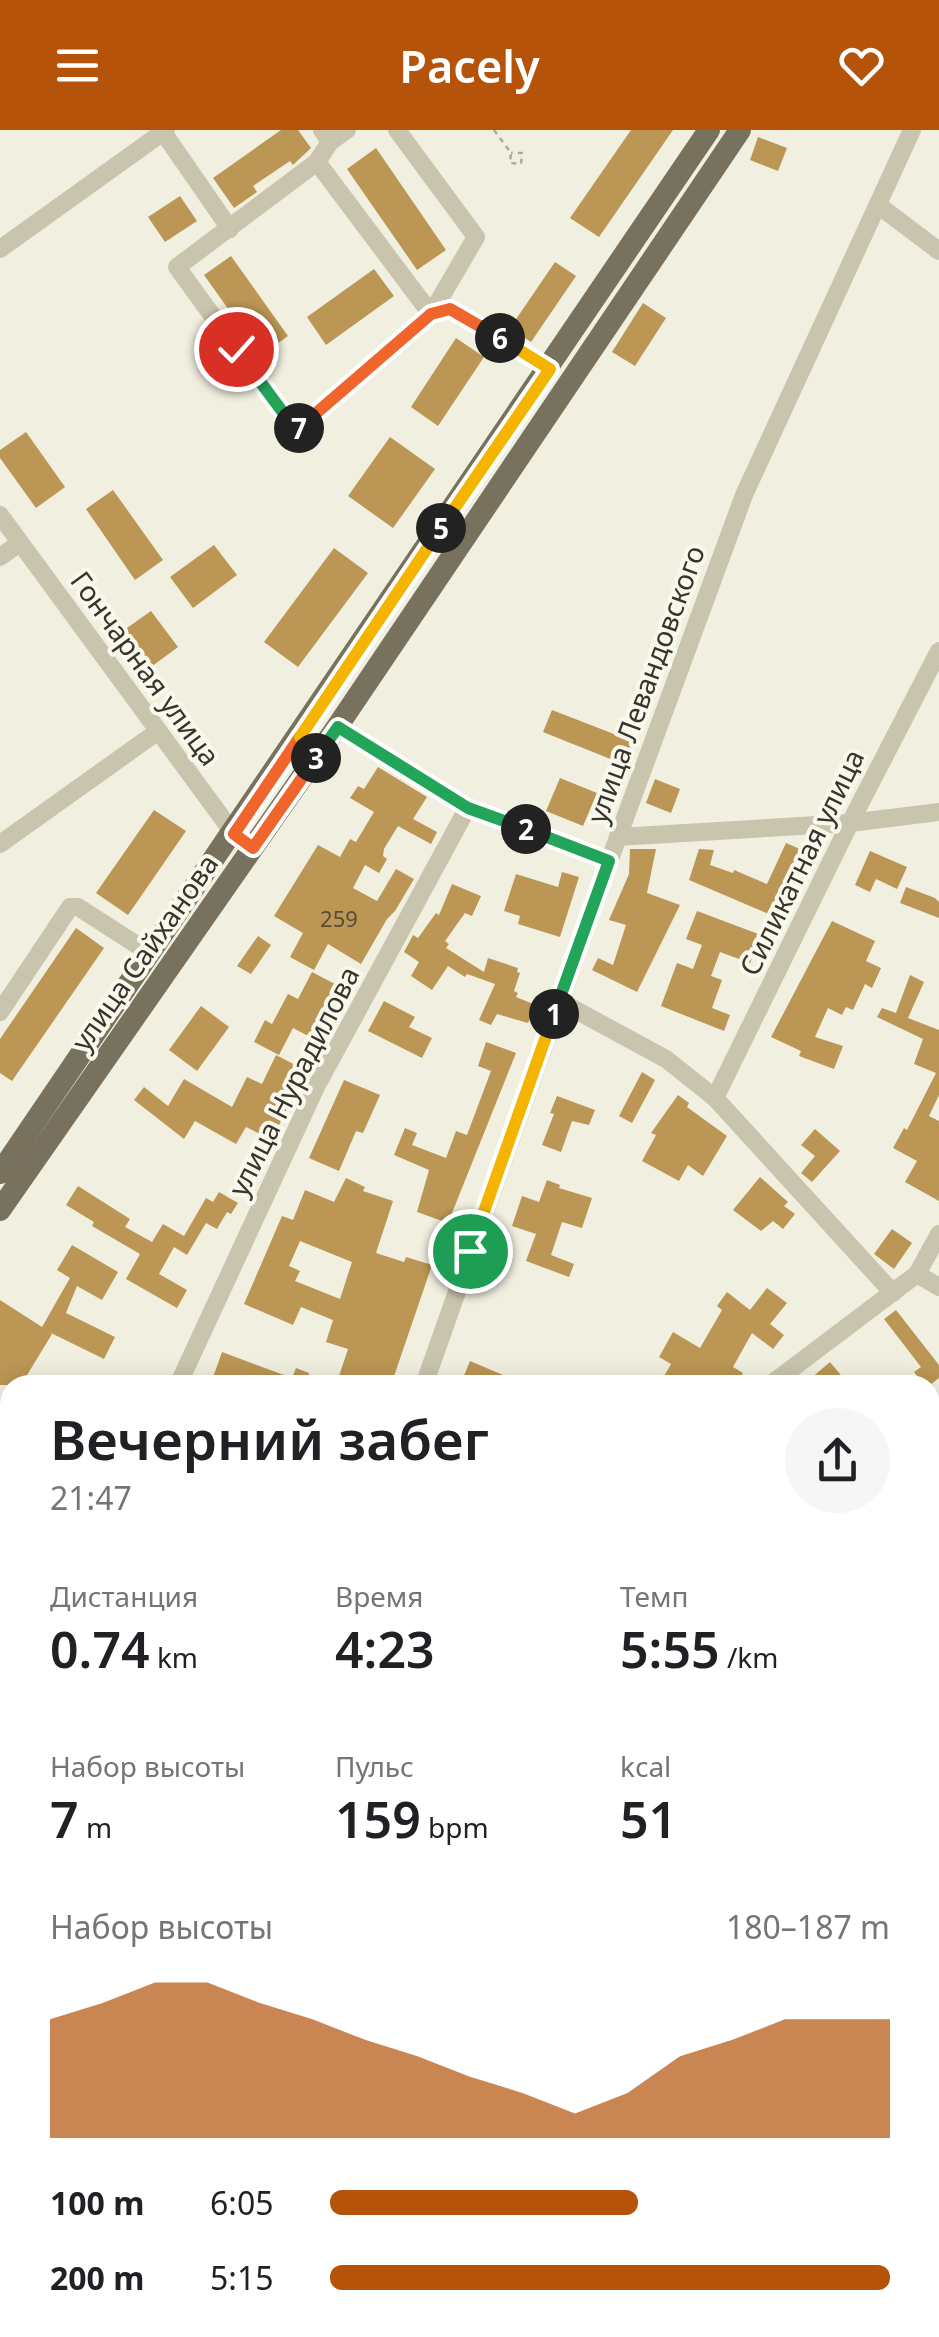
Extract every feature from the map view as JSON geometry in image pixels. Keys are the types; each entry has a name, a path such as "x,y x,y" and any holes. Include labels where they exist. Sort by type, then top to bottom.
{"main road":[{"name":"улица Сайханова","path":"0,1173 709,130"},
{"name":"улица Сайханова","path":"0,1210 338,727 740,130"}],"street":[{"path":"347,130 326,136 317,162 177,267 296,430 431,314 476,237 397,130"},
{"name":"улица Левандовского","path":"428,1375 609,861 744,495 912,130"},
{"path":"0,250 165,131 230,230"},
{"path":"317,162 431,314"},
{"path":"878,205 939,251"},
{"path":"431,314 450,309 550,369"},
{"name":"Гончарная улица","path":"0,515 234,834 253,848"},
{"path":"0,556 20,542"},
{"name":"Силикатная улица","path":"715,1098 939,651"},
{"path":"338,727 468,808 609,861"},
{"path":"0,844 157,732"},
{"name":"улица Нурадилова","path":"183,1375 316,1086 468,808"},
{"path":"618,837 850,822 939,812"},
{"path":"0,1012 70,907 78,907 151,954"},
{"path":"559,1001 666,1058 715,1098 892,1293"},
{"path":"783,1375 917,1274 939,1234"},
{"path":"917,1274 939,1287"}],"path":[{"path":"494,130 511,152"}],"building":[{"path":"281,130 298,130 311,148 293,165 290,161 253,186 257,192 234,208 213,178"},
{"path":"631,130 673,130 599,237 570,218"},
{"path":"758,137 787,148 778,171 750,160"},
{"path":"376,148 446,250 417,270 347,169"},
{"path":"180,196 197,221 165,242 148,217"},
{"path":"231,256 288,336 261,355 204,275"},
{"path":"555,262 576,276 531,342 510,328"},
{"path":"374,269 394,296 326,345 307,317"},
{"path":"643,303 666,318 635,366 612,352"},
{"path":"456,338 484,357 438,426 411,407"},
{"path":"26,432 65,487 36,508 0,458 0,450"},
{"path":"390,437 435,469 393,528 348,496"},
{"path":"113,490 163,560 135,580 86,509"},
{"path":"214,545 237,575 193,608 170,577"},
{"path":"334,548 368,573 298,667 264,642"},
{"path":"151,611 178,647 151,667 124,630"},
{"path":"552,710 632,741 623,764 543,732"},
{"path":"378,767 427,797 413,819 437,832 431,844 398,826 384,849 387,859 379,873 365,865 353,888 377,901 396,869 414,879 361,964 328,944 314,970 290,957 303,933 274,916 318,845 340,857 350,839 356,842 374,812 350,798 358,786 364,789"},
{"path":"560,778 597,793 583,826 546,811"},
{"path":"655,779 680,789 671,813 646,803"},
{"path":"154,810 186,831 128,915 96,893"},
{"path":"786,843 800,849 771,915 689,880 699,849 714,850 710,865 767,884"},
{"path":"630,849 656,849 647,893 680,905 637,992 592,970 598,958 613,965 626,925 609,920 629,874"},
{"path":"870,851 907,867 897,889 876,879 870,892 855,885"},
{"path":"562,872 579,877 560,937 518,924 520,916 504,911 516,874 558,887"},
{"path":"452,884 481,896 472,916 465,913 445,941 449,944 446,948 484,972 488,958 518,968 516,997 536,1005 528,1023 497,1014 491,1025 479,1020 495,984 467,974 465,977 448,966 432,990 411,976 419,962 404,952 413,935 418,938 436,913 439,915"},
{"path":"906,887 935,898 939,902 939,918 900,903"},
{"path":"697,911 761,935 750,963 720,952 711,976 722,980 712,1008 730,1015 724,1031 661,1006 677,963 693,969 702,945 686,939"},
{"path":"832,921 875,941 866,961 881,968 872,988 865,984 853,1010 846,1007 842,1015 828,1008 815,1037 843,1046 834,1069 799,1056 801,1051 771,1037"},
{"path":"76,928 104,948 12,1081 0,1073 0,1039"},
{"path":"258,936 271,945 251,974 237,966"},
{"path":"312,972 335,984 321,1011 331,1016 318,1041 293,1028 279,1055 254,1042 265,1020 272,1024 288,994 298,999"},
{"path":"910,975 924,982 908,1018 939,1030 939,1095 929,1116 939,1121 939,1201 905,1182 917,1161 893,1148 904,1128 907,1130 936,1073 914,1064 923,1039 877,1017 882,1008 896,1013"},
{"path":"384,1001 415,1017 409,1027 432,1038 422,1058 368,1031"},
{"path":"201,1006 229,1027 197,1071 169,1050"},
{"path":"486,1042 516,1053 448,1223 417,1212 429,1170 394,1155 405,1128 417,1133 412,1145 446,1158 456,1131 467,1135 491,1071 478,1066"},
{"path":"276,1055 305,1070 272,1140 246,1127 236,1144 195,1121 184,1139 134,1100 144,1087 168,1106 184,1079 232,1107 247,1077 262,1084"},
{"path":"642,1072 655,1080 632,1123 619,1116"},
{"path":"344,1080 380,1095 363,1133 356,1131 339,1171 309,1158"},
{"path":"678,1095 689,1103 687,1107 727,1136 703,1176 688,1165 679,1181 642,1161 656,1135 651,1133"},
{"path":"557,1096 595,1110 589,1125 572,1121 561,1152 542,1145"},
{"path":"815,1129 840,1151 812,1182 801,1173 815,1156 801,1145"},
{"path":"760,1177 788,1202 784,1206 795,1214 783,1229 773,1221 761,1231 733,1210"},
{"path":"346,1178 365,1187 363,1191 393,1201 376,1253 432,1265 394,1375 339,1375 348,1349 326,1342 333,1320 301,1307 293,1325 244,1304 282,1216 293,1220 305,1190 334,1202","holes":["300,1241 352,1262 340,1299 295,1281 300,1271 289,1266"]},
{"path":"547,1180 592,1198 582,1228 562,1222 551,1255 574,1264 569,1277 526,1261 536,1234 512,1226 522,1196 539,1202"},
{"path":"78,1186 130,1219 125,1227 152,1242 163,1224 184,1236 206,1198 213,1202 219,1192 238,1203 217,1229 206,1223 187,1255 174,1247 159,1274 187,1290 177,1308 126,1279 140,1254 92,1226 94,1222 66,1205"},
{"path":"892,1229 912,1243 894,1269 874,1254"},
{"path":"72,1245 118,1272 102,1300 77,1286 66,1313 115,1337 104,1359 49,1332 52,1334 27,1375 0,1375 0,1300 42,1327 70,1278 57,1270"},
{"path":"767,1288 787,1303 770,1324 784,1335 773,1349 752,1333 733,1367 742,1375 665,1375 671,1364 659,1357 673,1332 700,1348 722,1310 717,1306 727,1292 750,1310"},
{"path":"896,1310 939,1365 939,1375 916,1375 914,1372 921,1367 884,1319"},
{"path":"222,1352 284,1375 214,1375"},
{"path":"470,1361 503,1375 464,1375"},
{"path":"830,1362 841,1375 815,1375"},
{"path":"296,1368 308,1375 293,1375"}],"route":[{"path":"236,349 296,430 431,314 450,309 550,369 234,834 253,848 338,727 468,808 609,861 470,1251"}]}
